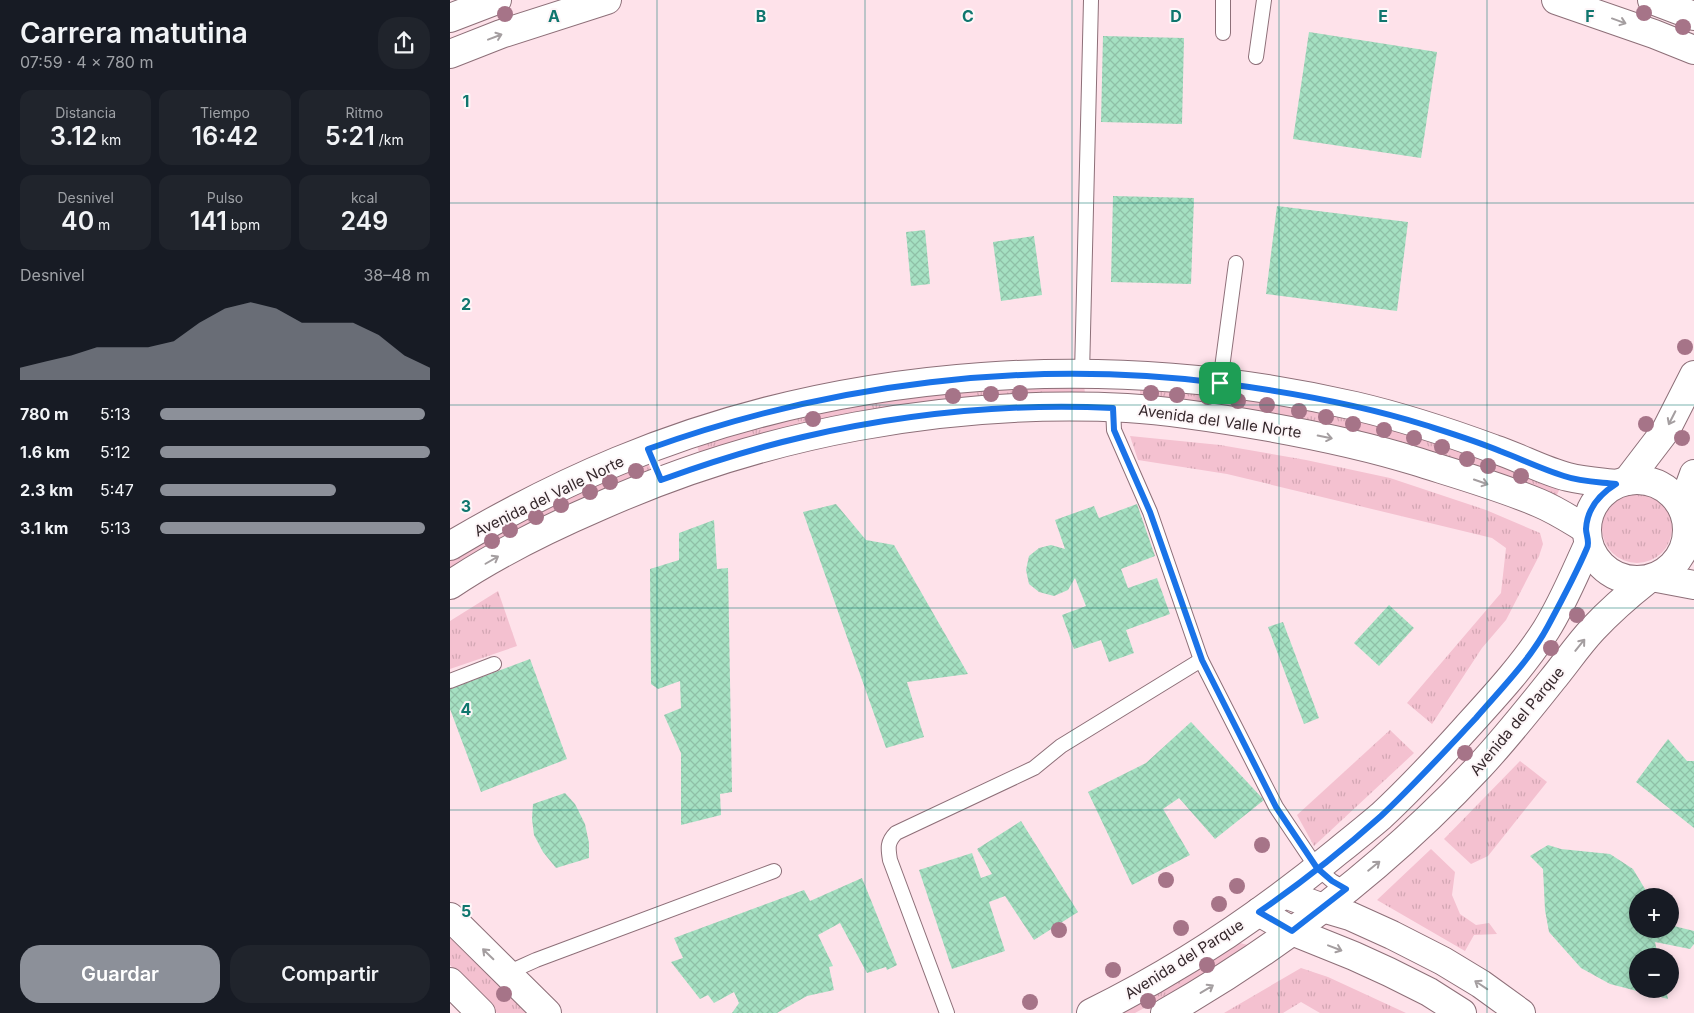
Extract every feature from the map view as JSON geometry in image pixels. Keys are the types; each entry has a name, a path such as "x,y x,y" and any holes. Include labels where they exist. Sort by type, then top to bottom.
{"street":[{"path":"450,18 497,0"},
{"path":"450,54 501,34 607,0"},
{"path":"1556,0 1694,50"},
{"path":"1652,0 1694,16"},
{"path":"1088,374 1113,407 1133,375"},
{"name":"Avenida del Valle Norte","path":"450,546 534,500 609,465 684,436 803,403 894,386 1004,376 1133,375 1220,383 1298,394 1400,417 1582,481 1621,483"},
{"path":"1621,483 1666,430 1694,375"},
{"name":"Avenida del Valle Norte","path":"450,585 532,538 568,520 661,480 697,467 755,449 845,428 923,416 1002,409 1113,407 1215,417 1331,438 1388,452 1478,481 1541,504 1587,537"},
{"path":"684,436 697,467"},
{"path":"648,449 661,480"},
{"path":"1651,579 1668,570 1680,558 1687,542 1694,474"},
{"path":"1688,521 1672,493 1657,484 1640,480 1621,483 1608,489 1597,500 1589,514 1587,537 1595,560 1607,571 1621,578 1651,579 1694,585"},
{"name":"Avenida del Parque","path":"1091,1013 1123,997 1163,973 1259,912 1285,894 1381,815 1446,750 1523,663 1547,628 1587,537"},
{"name":"Avenida del Parque","path":"1164,1013 1236,970 1292,931 1323,908 1406,838 1480,766 1592,630 1613,609 1651,579"},
{"path":"1285,894 1356,918 1443,961 1481,984 1521,1013"},
{"path":"1259,912 1292,931 1389,972 1429,992 1462,1013"},
{"path":"450,917 548,1013"},
{"path":"450,982 481,1013"}],"lane":[{"path":"1088,374 1091,0"},
{"path":"1222,0 1223,33"},
{"path":"1256,57 1264,0"},
{"path":"1220,383 1236,263"},
{"path":"1113,407 1114,430 1150,512 1202,660 1276,807 1317,868 1332,881 1346,889"},
{"path":"947,1013 890,860 889,840 896,833 1034,768 1061,746 1202,660"},
{"path":"450,681 494,664"},
{"path":"507,973 536,960 774,871"}],"green space":[{"path":"1084,384 1085,394 700,455 697,446 778,422 857,404 932,393"},
{"path":"1140,387 1220,394 1358,420 1457,447 1560,488 1556,497 1455,460 1404,444 1300,418 1194,402 1140,397"},
{"path":"1130,436 1220,445 1306,460 1390,478 1486,510 1540,533 1543,544 1539,556 1506,620 1482,648 1432,724 1407,703 1501,593 1506,548 1492,538 1227,474 1138,460"},
{"path":"649,462 653,470 450,570 450,560 498,532 573,495"},
{"path":"1637,493 1650,496 1662,503 1669,515 1672,528 1669,541 1662,553 1650,560 1637,563 1624,560 1612,553 1605,541 1602,528 1605,515 1612,503 1624,496"},
{"path":"498,591 517,646 450,669 450,621"},
{"path":"1390,730 1414,753 1314,846 1297,815"},
{"path":"1520,761 1547,782 1488,856 1471,864 1444,839"},
{"path":"1431,849 1455,872 1452,895 1460,914 1476,925 1489,923 1497,934 1474,935 1465,951 1377,900"},
{"path":"450,933 528,1013 497,1013 450,965"},
{"path":"1236,942 1248,945 1197,979 1135,1013 1116,1013"},
{"path":"1301,968 1328,977 1406,1013 1320,1013 1301,1002 1283,1013 1224,1013"}],"building":[{"path":"1309,32 1437,52 1421,158 1293,139"},
{"path":"1103,36 1184,38 1182,124 1101,122"},
{"path":"1113,196 1194,198 1191,284 1111,282"},
{"path":"1277,206 1408,222 1397,311 1266,294"},
{"path":"925,230 930,284 911,286 906,232"},
{"path":"1034,236 1042,295 1001,301 993,242"},
{"path":"836,504 866,540 894,545 968,674 907,682 924,737 886,748 803,512"},
{"path":"1137,504 1155,556 1121,569 1128,588 1157,578 1170,614 1126,630 1134,653 1109,662 1101,640 1074,649 1062,615 1086,606 1075,578 1068,590 1054,596 1039,592 1029,584 1026,570 1029,556 1039,548 1051,545 1065,549 1055,520 1094,506 1099,518"},
{"path":"714,520 717,569 728,568 732,792 720,794 721,815 681,825 681,753 664,715 681,708 680,681 658,689 651,684 650,569 679,560 679,533"},
{"path":"1389,605 1414,628 1379,666 1354,643"},
{"path":"1283,622 1319,718 1304,724 1268,627"},
{"path":"530,659 567,759 481,792 450,709 450,689"},
{"path":"1191,722 1264,800 1215,839 1179,798 1163,809 1190,855 1132,885 1088,792 1146,763"},
{"path":"1668,739 1687,761 1694,761 1694,828 1636,782"},
{"path":"565,793 575,804 585,824 589,843 589,858 556,868 543,852 534,835 533,804"},
{"path":"1021,821 1078,912 1034,940 1005,896 989,902 1005,951 952,969 919,870 972,853 981,878 992,874 977,849"},
{"path":"1548,845 1561,849 1610,854 1633,869 1644,888 1629,888 1629,938 1679,938 1679,927 1694,931 1694,944 1690,949 1655,942 1656,948 1629,948 1629,989 1610,984 1581,968 1549,932 1545,910 1543,869 1530,856"},
{"path":"862,878 897,965 887,970 886,967 867,973 840,923 818,935 833,966 829,967 834,990 807,996 777,1013 732,1013 739,1003 734,992 714,1003 708,995 700,999 671,962 683,958 674,938 804,890 810,901"}],"route":[{"path":"1220,383 1133,375 1094,374 1004,376 903,385 855,392 759,414 684,436 648,449 661,480 755,449 845,428 923,416 1002,409 1052,407 1113,408 1114,430 1150,512 1202,660 1276,807 1317,868 1332,881 1346,889 1292,931 1259,912 1304,880 1317,868 1381,815 1446,750 1523,663 1547,628 1588,545 1586,529 1589,514 1597,500 1616,484 1582,481 1564,476 1497,450 1400,417 1298,394 1220,383"}]}
